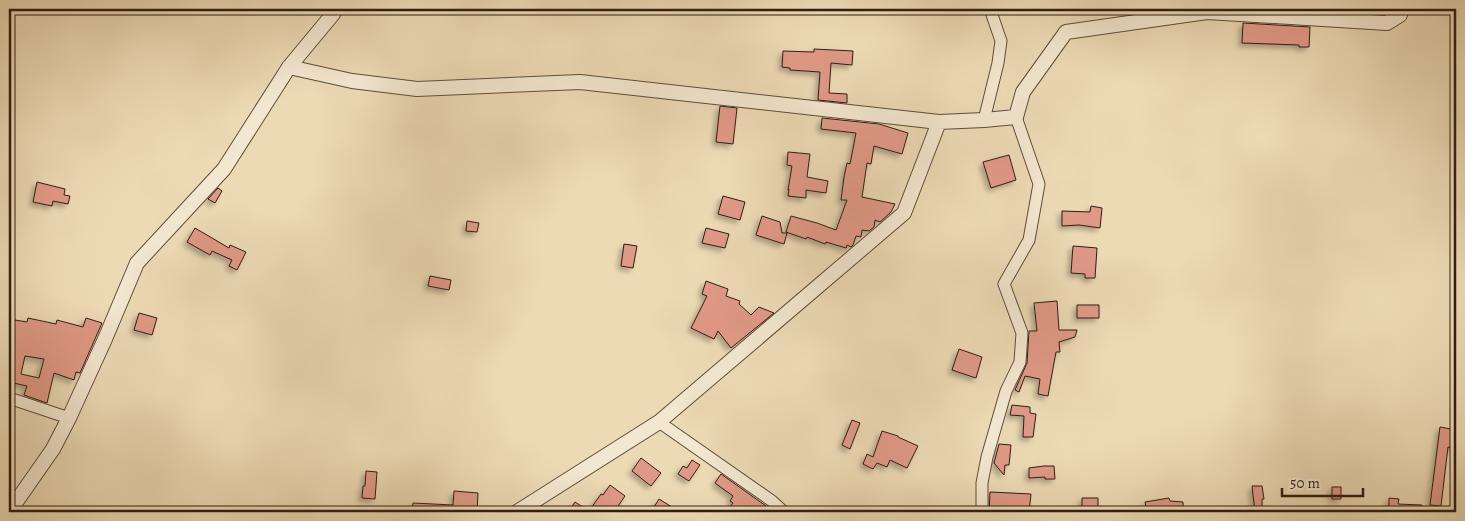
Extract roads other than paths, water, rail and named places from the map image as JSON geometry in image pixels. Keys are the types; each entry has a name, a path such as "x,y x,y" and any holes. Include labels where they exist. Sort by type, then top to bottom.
{"street":[{"path":"9,512 53,449 69,418 137,263 224,169 289,67 333,14 335,9"},
{"path":"990,9 1001,41 990,120"},
{"path":"982,512 982,483 987,457 1006,391 1020,362 1022,333 1004,284 1029,240 1039,184 1016,117 1023,92 1066,32 1207,12 1387,23 1400,15 1402,9"},
{"path":"289,67 352,81 417,89 580,82 940,122 1016,117"},
{"path":"517,512 659,422 904,212 940,122"},
{"path":"9,398 69,418"},
{"path":"659,422 772,501 784,512"}]}
